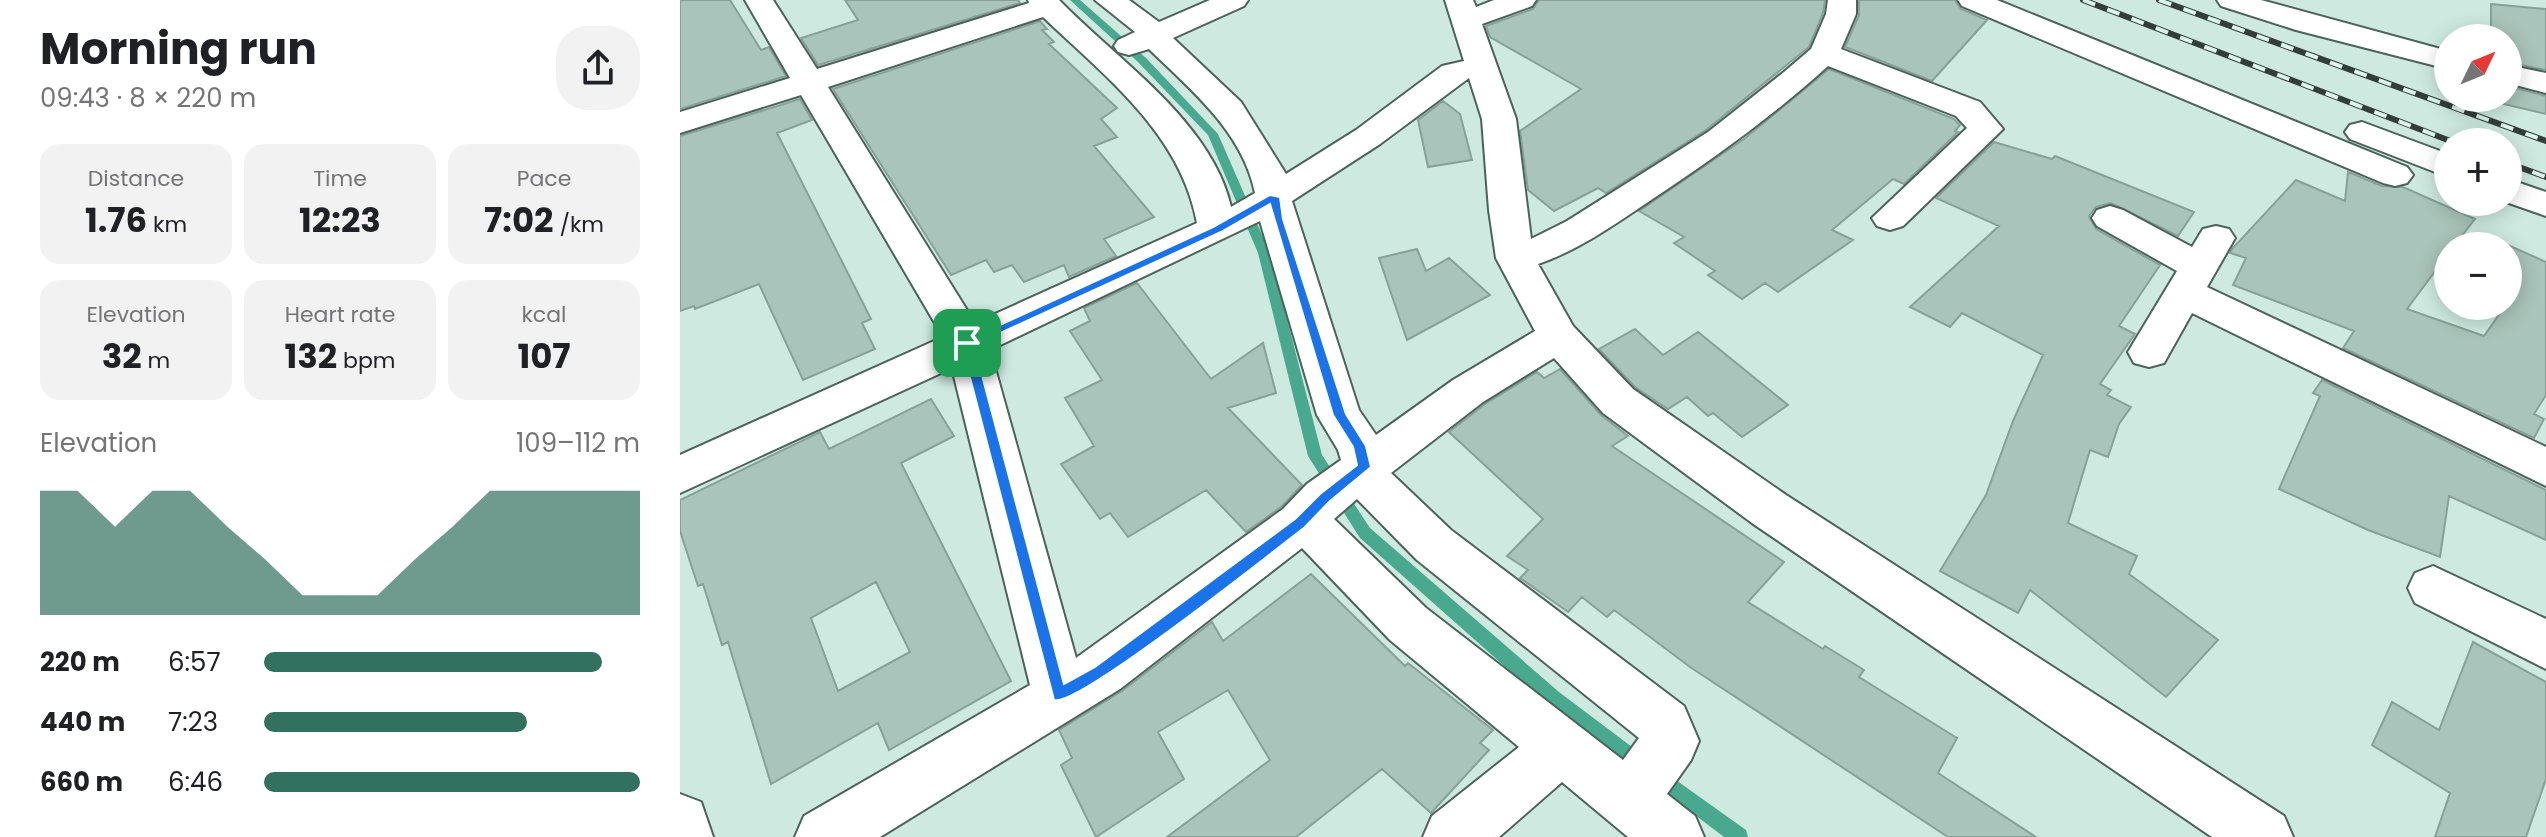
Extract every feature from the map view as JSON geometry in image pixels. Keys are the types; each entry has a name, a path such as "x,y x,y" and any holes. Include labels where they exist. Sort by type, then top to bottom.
{"street":[{"path":"759,0 967,343 1059,695"},
{"path":"1109,0 1145,24 1127,46"},
{"path":"1127,46 1234,0"},
{"path":"1522,0 1462,10 1499,119 1515,258 1558,336 1618,401 1769,509 2263,837"},
{"path":"1515,258 1551,246 1580,230 1720,139 1824,53 1841,14 1842,0"},
{"path":"1972,0 2395,175"},
{"path":"2033,0 2434,160"},
{"path":"2231,0 2307,24 2434,56"},
{"path":"680,123 1045,3 1127,46 1229,109 1268,172 1248,212"},
{"path":"1127,46 1163,117 1200,167 1216,207 1278,219 1339,415 1360,446 1334,492 1324,537 1408,624 1558,744 1646,776 1674,837"},
{"path":"1824,53 1968,109 1986,129 1890,218"},
{"path":"680,475 1248,212 1368,137 1453,73 1482,66"},
{"path":"2522,77 2546,83"},
{"path":"2522,196 2546,205"},
{"path":"2110,218 2199,266 2546,468"},
{"path":"2149,352 2199,266"},
{"path":"825,837 1101,672 1468,391 1558,336"},
{"path":"1334,492 1374,486 1434,545 1665,725 1671,741 1646,776"},
{"path":"2433,588 2546,645"},
{"path":"1453,837 1534,772 1558,744"},
{"path":"680,823 683,837"}],"building":[{"path":"680,0 730,0 761,50 769,47 786,76 680,109"},
{"path":"845,0 1018,0 1020,3 818,65 801,38 858,20"},
{"path":"1539,0 1825,0 1809,47 1706,130 1606,193 1598,188 1554,211 1528,190 1520,131 1581,89 1490,37 1486,26 1533,9"},
{"path":"1859,0 1955,0 1961,9 1987,20 1932,81 1845,47 1859,15"},
{"path":"2491,4 2546,9 2546,70 2522,65 2522,24 2491,24"},
{"path":"1040,21 1047,29 1042,30 1054,42 1049,44 1117,108 1101,119 1117,137 1094,146 1154,217 1104,239 1116,256 1069,277 1064,265 1024,282 1012,265 994,272 986,260 951,275 833,89"},
{"path":"1829,69 1954,119 1960,125 1955,131 1958,132 1904,184 1893,179 1832,230 1853,240 1778,292 1765,283 1742,299 1708,275 1715,271 1674,243 1684,237 1639,211 1744,139"},
{"path":"2522,90 2546,96 2546,114 2522,108"},
{"path":"800,99 812,120 777,133 871,319 862,323 875,349 803,380 759,284 695,309 694,306 680,311 680,136"},
{"path":"1443,101 1460,114 1472,160 1428,167 1418,120"},
{"path":"1994,142 2052,159 2055,156 2194,212 2178,236 2111,203 2096,207 2089,216 2096,229 2160,265 2119,326 2135,334 2100,384 2111,390 2107,395 2131,407 2119,424 2108,457 2090,450 2068,523 2137,556 2129,574 2218,640 2166,697 2030,590 2018,613 1940,571 1986,495 2013,421 2043,355 1962,313 1950,327 1910,307 1999,226 1936,198"},
{"path":"2348,172 2382,186 2403,187 2434,201 2434,216 2468,216 2475,219 2465,232 2434,232 2434,273 2407,309 2484,336 2495,320 2522,320 2522,251 2546,262 2546,395 2534,414 2544,419 2534,438 2343,348 2354,331 2233,285 2246,258 2230,253 2232,249 2296,180 2345,201"},
{"path":"1417,249 1426,271 1449,258 1490,295 1407,340 1379,258"},
{"path":"1137,283 1211,379 1263,343 1276,393 1228,408 1302,485 1281,507 1246,532 1206,490 1128,537 1110,513 1100,519 1061,464 1094,446 1065,398 1102,380 1070,331 1090,321 1084,308"},
{"path":"1635,329 1663,355 1698,332 1788,405 1742,437 1713,413 1708,416 1687,397 1668,409 1635,387 1599,349"},
{"path":"1560,369 1601,415 1628,436 1612,446 1784,562 1748,602 1823,649 1825,646 1864,670 1859,677 1957,738 1938,773 2036,837 1948,837 1690,667 1614,610 1607,617 1582,597 1568,612 1520,578 1528,570 1507,556 1543,519 1449,432 1485,404 1537,372 1544,378"},
{"path":"2322,380 2546,490 2546,540 2449,496 2440,557 2368,530 2279,489 2320,396 2313,393"},
{"path":"931,399 954,436 901,463 1011,681 889,750 878,723 771,784 728,642 722,645 703,584 698,586 680,531 680,500 820,432 829,449","holes":["876,582 910,652 838,691 811,618"]},
{"path":"1311,574 1405,666 1408,663 1493,730 1480,743 1489,750 1431,813 1382,769 1296,837 1167,837 1270,760 1228,690 1158,732 1184,779 1096,837 1061,765 1072,758 1059,730 1122,691 1212,622 1223,641"},
{"path":"2473,642 2546,682 2546,779 2526,837 2435,837 2450,793 2372,745 2392,702 2439,730"}],"waterway":[{"path":"1075,0 1142,60 1213,134 1264,253 1315,456 1365,533 1553,698 1642,765"},
{"path":"1659,777 1739,837"}],"railway":[{"path":"2083,0 2434,135"},
{"path":"2159,0 2546,141"},
{"path":"2522,168 2546,177"}],"route":[{"path":"1274,197 1278,219 1339,415 1360,446 1365,467 1324,498 1300,523 1101,672 1059,695 967,343 1109,281 1217,229 1274,197"}]}
